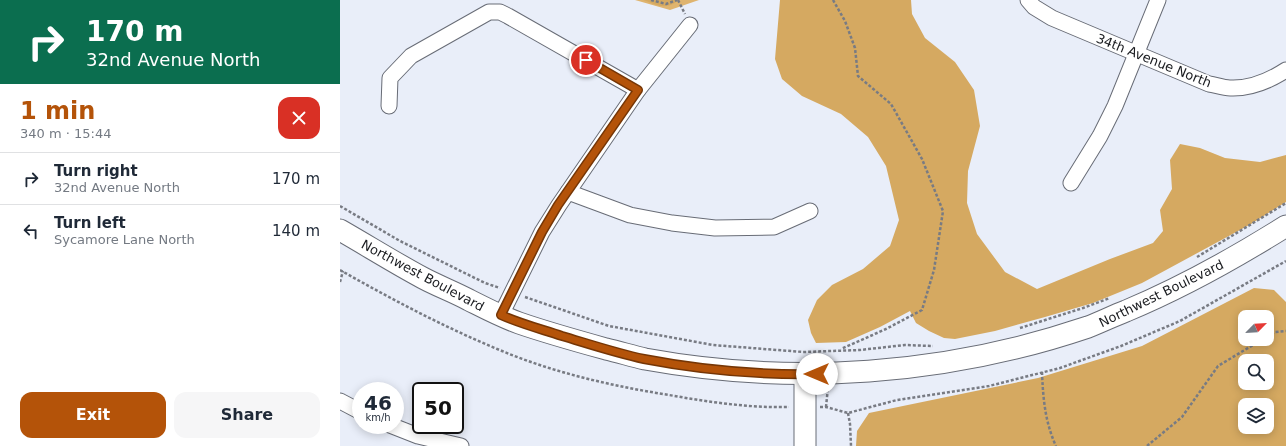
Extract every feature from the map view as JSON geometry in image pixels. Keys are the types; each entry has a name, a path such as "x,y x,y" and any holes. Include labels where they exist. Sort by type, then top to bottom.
{"main road":[{"name":"Northwest Boulevard","path":"340,230 424,278 501,315 518,322 580,341 643,358 707,368 773,374 837,374 903,368 967,359 1030,344 1090,326 1146,303 1201,275 1286,226"},
{"path":"805,374 805,446"}],"street":[{"name":"34th Avenue North","path":"1028,0 1034,7 1052,18 1209,84 1230,88 1251,86 1271,80 1286,70"},
{"path":"1071,183 1100,136 1115,106 1158,0"},
{"path":"389,106 390,78 411,56 489,12 500,12 508,16 638,90"},
{"path":"501,315 542,232 568,192 638,90 690,25"},
{"path":"568,192 630,215 672,224 715,228 774,227 810,211"},
{"path":"340,402 352,408"},
{"path":"404,432 426,442 461,446"}],"path":[{"path":"651,0 666,4 677,0"},
{"path":"340,206 400,241 485,283 609,326 713,345 803,352 831,352 839,350 886,329 922,310 934,270 943,211 922,159 891,104 858,76 855,48 845,21 832,0"},
{"path":"1196,258 1286,203"},
{"path":"826,407 848,413 897,400 989,386 1092,357 1162,329 1216,301 1286,261"},
{"path":"340,270 386,296 503,352 565,373 643,391 716,403 772,407 790,406"},
{"path":"340,282 343,271"},
{"path":"1018,329 1117,296"},
{"path":"1274,333 1286,331"},
{"path":"839,350 860,350 905,345 935,346"},
{"path":"1147,446 1182,417 1218,366 1251,346"},
{"path":"1042,372 1043,402 1049,431 1056,446"},
{"path":"848,413 851,446"}],"shaded area":[{"path":"635,0 699,0 670,10"},
{"path":"643,0 679,0 670,5 661,6"},
{"path":"780,0 911,0 912,14 925,38 955,62 974,90 980,126 968,171 967,203 977,234 1005,272 1037,289 1153,243 1163,231 1160,210 1172,189 1170,160 1180,144 1200,148 1225,158 1260,162 1286,155 1286,202 1251,224 1142,283 1093,303 995,331 955,339 944,338 916,323 910,311 880,327 846,342 816,343 811,333 808,320 817,300 832,285 863,269 890,246 899,220 886,166 868,137 841,114 802,96 782,79 775,59"},
{"path":"1254,288 1274,290 1286,302 1286,446 856,446 857,431 869,413 1038,378 1142,346"}],"route":[{"path":"586,60 638,90 558,205 542,232 501,315 518,322 580,341 643,358 720,370 773,374 817,374"}]}
